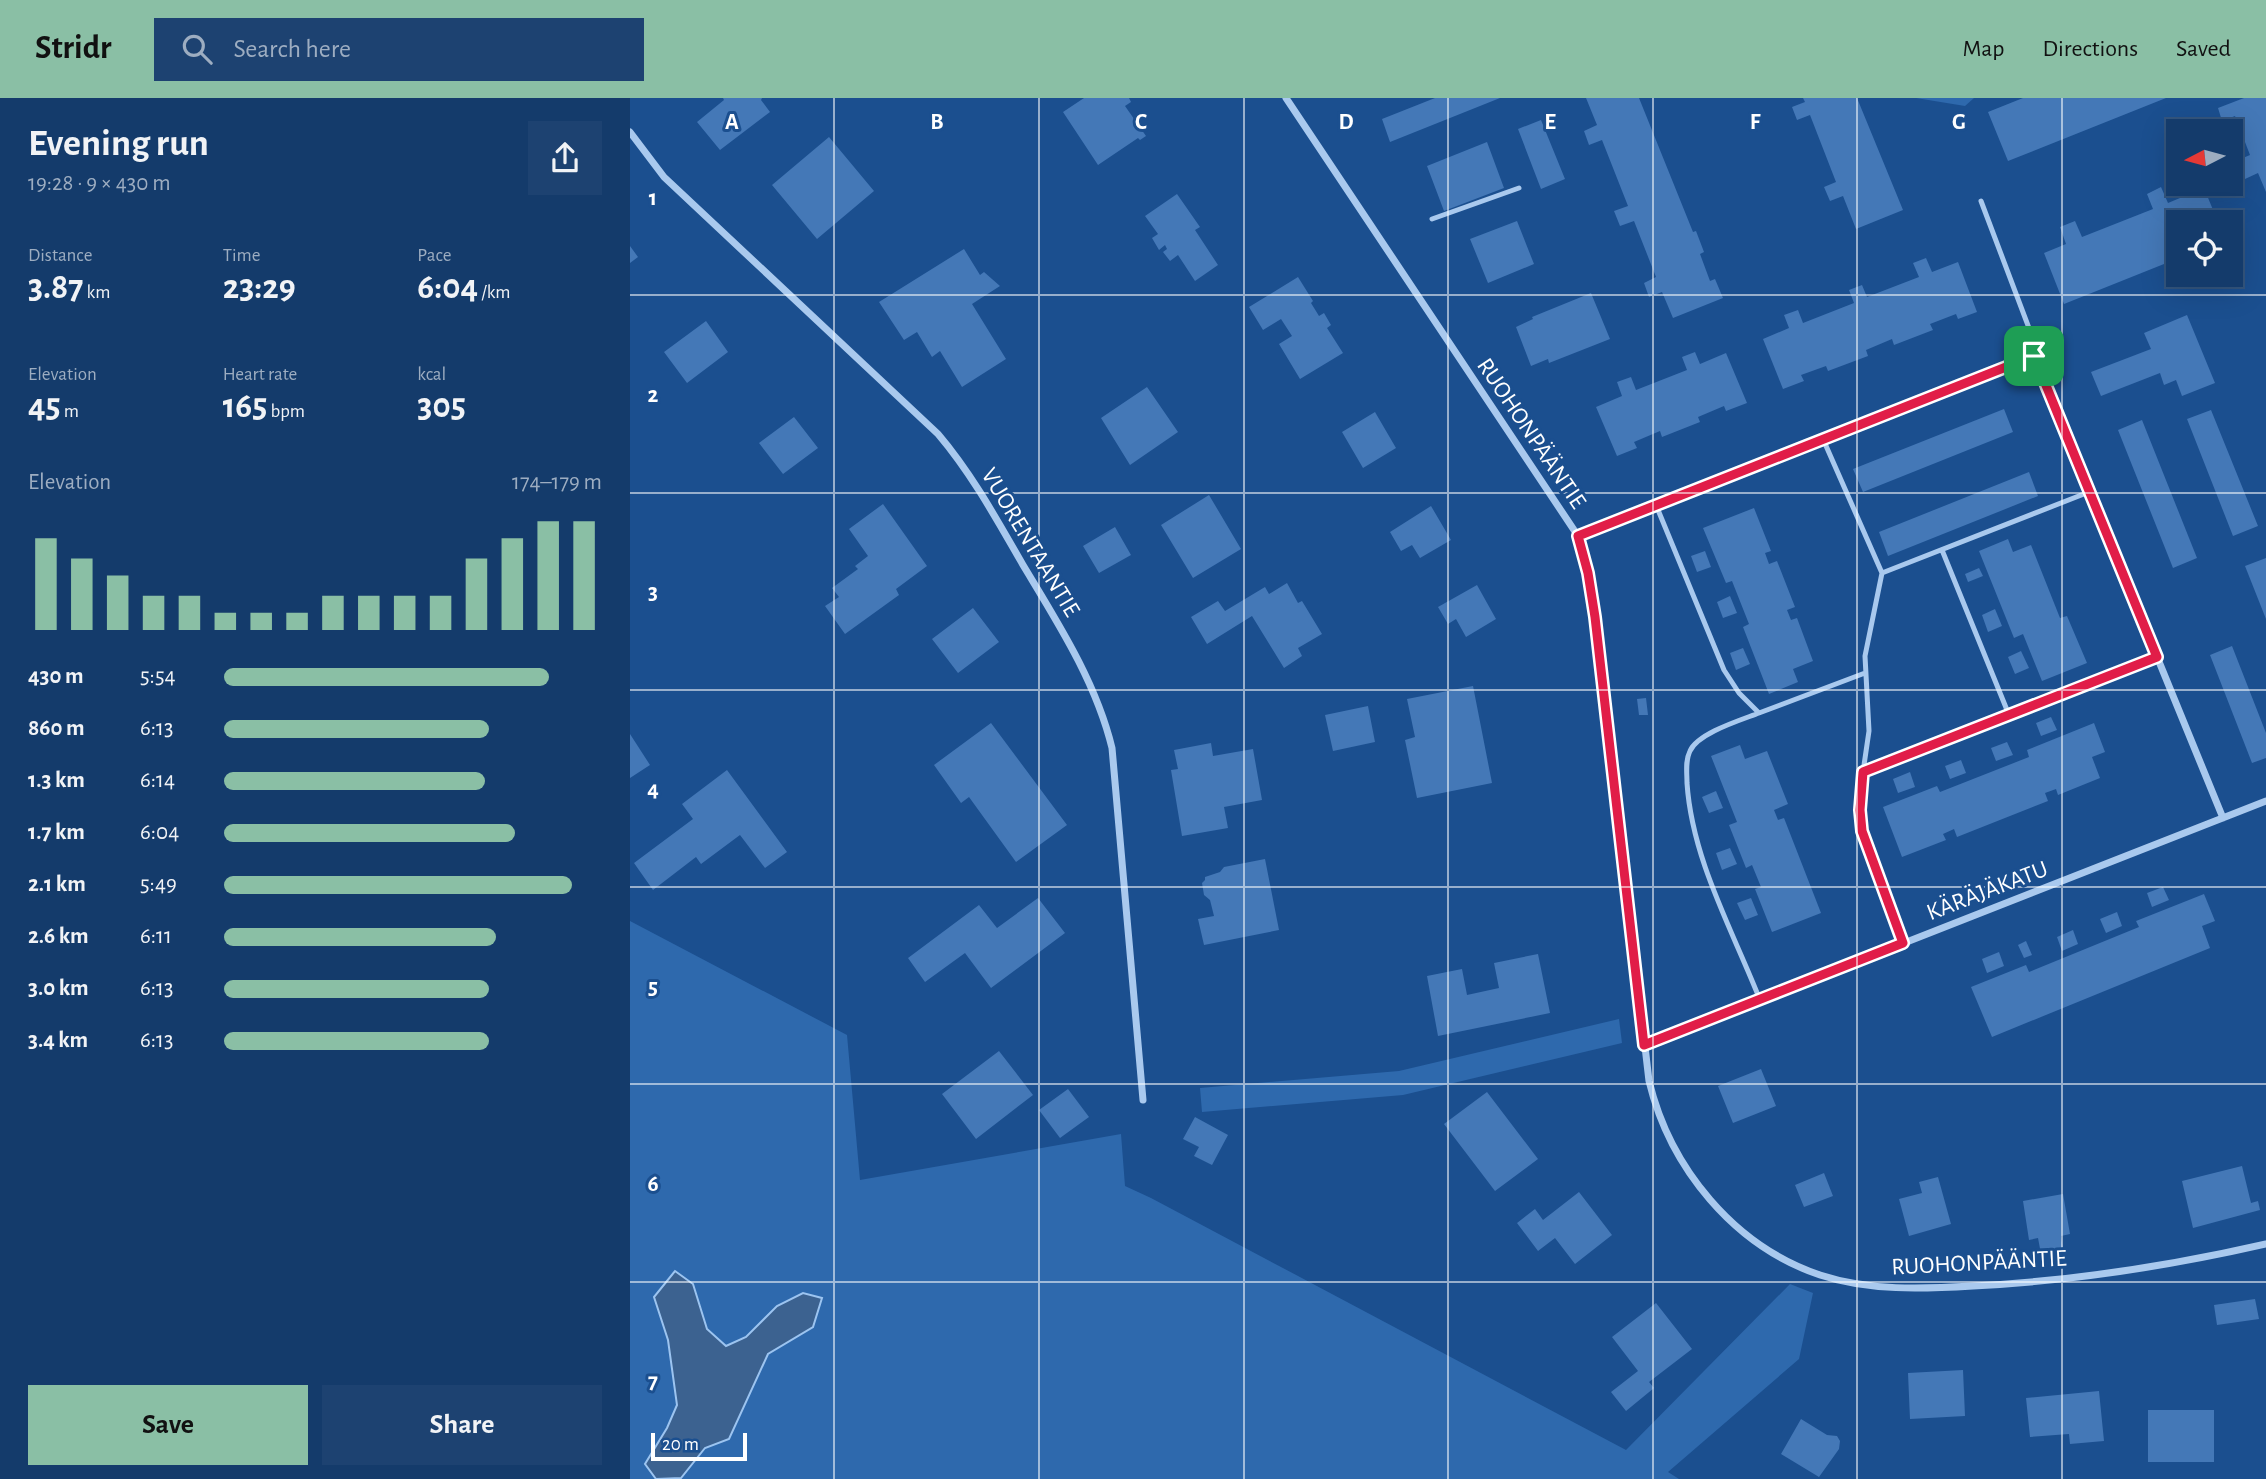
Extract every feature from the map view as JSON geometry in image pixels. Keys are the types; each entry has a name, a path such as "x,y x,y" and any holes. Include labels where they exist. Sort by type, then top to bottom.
{"street":[{"name":"RUOHONPÄÄNTIE","path":"1286,98 1578,536 1588,573 1595,617 1649,1081 1662,1125 1680,1160 1708,1198 1745,1233 1782,1259 1821,1275 1894,1287 1994,1285 2117,1273 2266,1244"},
{"name":"VUORENTAANTIE","path":"630,131 664,177 938,435 960,460 1061,628 1095,694 1106,720 1112,748 1143,1100"},
{"path":"1578,536 2034,356 2223,818"},
{"name":"KÄRÄJÄKATU","path":"1644,1045 2266,801"}],"lane":[{"path":"1432,219 1519,188"},
{"path":"1981,201 2032,336 2034,356"},
{"path":"1823,439 1882,573 1865,656 1869,732 1860,810 1862,831 1903,943"},
{"path":"1882,573 2089,492"},
{"path":"1656,505 1724,670 1731,683 1759,713"},
{"path":"1942,550 2008,716"},
{"path":"1863,772 2157,657"},
{"path":"1759,1000 1699,850 1690,814 1686,766 1690,750 1699,740 1759,713 1865,673"}],"shaded area":[{"path":"1916,98 1974,98 1965,106"},
{"path":"630,921 847,1035 860,1180 1121,1134 1125,1186 1626,1450 1790,1284 1813,1293 1799,1359 1668,1472 1679,1479 630,1479"},
{"path":"1619,1019 1622,1043 1403,1095 1202,1112 1200,1088 1399,1071"},
{"path":"675,1271 693,1284 707,1329 726,1346 746,1337 777,1306 803,1293 822,1298 813,1327 768,1354 729,1439 705,1448 681,1478 656,1479 645,1464 667,1428 677,1405 668,1340 654,1297"}],"building":[{"path":"723,98 762,98 770,112 720,150 697,122 724,100"},
{"path":"1084,98 1129,98 1131,102 1125,106 1146,136 1140,140 1138,138 1098,165 1063,112"},
{"path":"1435,98 1500,98 1390,142 1382,119"},
{"path":"1586,98 1639,98 1693,232 1696,231 1704,252 1700,254 1710,281 1715,279 1723,298 1673,318 1662,292 1649,297 1644,283 1656,277 1634,221 1620,226 1614,211 1628,206 1602,140 1589,145 1584,131 1597,125"},
{"path":"1803,98 1857,98 1903,210 1856,229 1843,196 1830,201 1824,187 1836,182 1810,115 1797,120 1792,107 1805,102"},
{"path":"2023,98 2166,98 2008,161 1988,112"},
{"path":"2244,98 2266,98 2266,192 2258,173 2245,179 2244,176 2244,158 2250,155 2244,139 2244,119 2236,119 2235,116 2221,119 2218,108"},
{"path":"1541,120 1565,179 1541,189 1518,129"},
{"path":"829,137 874,191 817,239 772,185"},
{"path":"1487,142 1504,188 1444,211 1427,166"},
{"path":"2161,187 2168,203 2185,196 2207,196 2213,210 2166,210 2166,263 2064,304 2044,253 2066,244 2060,227 2075,221 2082,237 2153,209 2147,194"},
{"path":"1177,194 1200,227 1195,230 1218,265 1195,281 1178,255 1170,261 1163,252 1167,249 1165,245 1159,250 1152,238 1158,234 1145,216"},
{"path":"1517,221 1534,264 1488,283 1470,239"},
{"path":"630,246 638,257 630,263"},
{"path":"964,249 980,275 984,272 1000,286 972,304 1006,359 962,387 940,351 932,357 917,332 904,340 879,302"},
{"path":"1926,258 1932,272 1958,262 1977,312 1958,319 1956,314 1930,324 1933,330 1894,345 1892,339 1866,350 1868,356 1828,371 1826,366 1801,375 1804,381 1783,389 1763,339 1789,328 1784,315 1798,310 1803,323 1854,303 1849,290 1862,285 1867,297 1919,277 1913,263"},
{"path":"1298,277 1319,316 1324,313 1331,325 1327,328 1343,353 1300,379 1279,344 1292,336 1281,319 1263,330 1249,307"},
{"path":"1591,293 1610,339 1549,363 1548,359 1531,366 1516,327 1533,319 1532,317"},
{"path":"2187,315 2215,383 2182,396 2176,380 2164,385 2160,373 2101,396 2091,372 2151,349 2144,333"},
{"path":"706,321 728,352 687,383 664,352"},
{"path":"1695,352 1700,364 1726,353 1747,403 1726,411 1724,406 1698,417 1700,422 1662,437 1660,431 1634,442 1637,448 1617,456 1596,407 1622,396 1617,382 1631,377 1636,390 1687,370 1682,357"},
{"path":"1147,387 1178,432 1130,465 1101,418"},
{"path":"2004,409 2013,432 1863,492 1853,469"},
{"path":"2211,410 2258,526 2233,536 2187,419"},
{"path":"1375,412 1396,448 1363,468 1342,432"},
{"path":"794,417 818,448 783,474 759,443"},
{"path":"2142,420 2197,558 2173,568 2118,430"},
{"path":"2029,472 2038,496 1888,556 1879,532"},
{"path":"1209,495 1241,549 1193,578 1161,525"},
{"path":"883,504 927,566 896,589 899,595 845,634 825,606 839,597 832,588 858,569 855,566 868,556 849,529"},
{"path":"1431,506 1451,540 1420,558 1412,545 1401,551 1390,532"},
{"path":"1754,508 1771,551 1765,553 1769,564 1777,561 1795,607 1787,610 1791,620 1797,618 1813,661 1793,669 1798,682 1769,694 1743,627 1749,624 1732,581 1726,583 1703,528"},
{"path":"1115,527 1131,555 1099,573 1083,546"},
{"path":"2008,539 2013,552 2031,545 2060,618 2067,616 2087,663 2042,681 2023,634 2014,638 1979,551"},
{"path":"1705,551 1711,567 1697,572 1691,556"},
{"path":"2266,558 2266,619 2245,566"},
{"path":"1979,568 1983,576 1968,582 1965,574"},
{"path":"1287,583 1298,603 1302,601 1322,634 1298,648 1302,656 1284,668 1252,616 1207,644 1191,617 1218,601 1225,611 1265,587 1269,594"},
{"path":"1477,585 1496,619 1466,637 1456,619 1448,624 1438,607"},
{"path":"1730,596 1737,613 1723,618 1717,602"},
{"path":"973,608 999,642 958,673 932,639"},
{"path":"1995,609 2002,626 1988,632 1982,615"},
{"path":"2232,646 2266,733 2266,758 2252,763 2210,655"},
{"path":"1743,648 1750,664 1736,670 1730,653"},
{"path":"2021,651 2029,668 2015,674 2008,657"},
{"path":"1473,686 1492,783 1417,798 1405,740 1415,737 1407,699"},
{"path":"1646,698 1648,715 1639,715 1637,699"},
{"path":"1368,706 1375,742 1333,751 1325,715"},
{"path":"2051,717 2057,730 2041,736 2036,723"},
{"path":"991,723 1067,825 1016,862 969,797 961,803 934,765"},
{"path":"2094,723 2105,752 2092,757 2100,778 2058,795 2056,789 2045,793 2048,801 1957,837 1954,829 1943,834 1946,840 1902,857 1883,807 1937,786 1940,792 2029,757 2027,750"},
{"path":"630,734 650,765 630,778"},
{"path":"2007,742 2013,755 1996,761 1991,748"},
{"path":"1211,743 1213,756 1253,749 1262,800 1224,807 1228,828 1182,836 1171,770 1178,769 1174,750"},
{"path":"1740,745 1745,759 1767,751 1788,804 1774,810 1778,820 1784,818 1821,913 1772,932 1755,889 1761,887 1752,865 1746,868 1729,825 1737,822 1711,756"},
{"path":"1961,760 1966,773 1950,779 1945,766"},
{"path":"727,770 787,852 765,868 740,835 701,864 696,857 653,890 634,863 693,819 682,804"},
{"path":"1910,772 1915,787 1898,793 1893,779"},
{"path":"1716,791 1723,808 1709,813 1702,797"},
{"path":"1730,848 1737,864 1722,870 1716,853"},
{"path":"1265,859 1279,930 1204,945 1198,919 1214,916 1210,900 1204,895 1202,883 1205,877 1220,872 1224,867"},
{"path":"2163,887 2169,900 2152,907 2147,893"},
{"path":"2204,894 2215,921 2202,926 2210,948 1992,1037 1971,987 2026,965 2029,972 2139,927 2136,921"},
{"path":"1038,898 1065,933 991,988 965,953 925,982 908,958 979,905 997,928"},
{"path":"1751,898 1758,915 1745,920 1737,903"},
{"path":"2117,912 2122,926 2106,933 2100,919"},
{"path":"2073,930 2078,944 2062,951 2057,937"},
{"path":"2026,941 2032,955 2024,958 2018,945"},
{"path":"1999,952 2004,966 1987,973 1982,959"},
{"path":"1538,954 1550,1013 1438,1036 1427,976 1462,969 1467,995 1499,988 1494,963"},
{"path":"999,1051 1033,1095 976,1139 942,1094"},
{"path":"1761,1069 1776,1106 1733,1123 1718,1086"},
{"path":"1068,1089 1089,1117 1060,1138 1039,1110"},
{"path":"1487,1092 1538,1159 1495,1191 1444,1124"},
{"path":"1195,1117 1228,1135 1212,1165 1194,1156 1199,1147 1183,1139"},
{"path":"2242,1166 2251,1203 2258,1201 2260,1210 2193,1228 2182,1181"},
{"path":"1824,1173 1833,1196 1804,1207 1795,1185"},
{"path":"1938,1177 1951,1224 1909,1236 1899,1199 1922,1193 1919,1182"},
{"path":"1579,1192 1612,1235 1575,1264 1555,1238 1538,1251 1517,1223 1535,1209 1543,1220"},
{"path":"2063,1194 2070,1234 2061,1236 2063,1250 2041,1254 2038,1238 2029,1240 2023,1201"},
{"path":"2255,1299 2259,1319 2217,1325 2214,1305"},
{"path":"1656,1303 1692,1349 1649,1382 1654,1388 1626,1411 1611,1392 1638,1371 1612,1337"},
{"path":"1963,1370 1965,1416 1910,1419 1908,1373"},
{"path":"2099,1391 2104,1441 2070,1444 2069,1434 2030,1437 2026,1398"},
{"path":"2148,1410 2214,1410 2214,1462 2148,1462"},
{"path":"1801,1419 1827,1435 1837,1436 1840,1441 1839,1449 1819,1477 1781,1454"}],"route":[{"path":"2034,356 2157,657 1863,772 1860,810 1862,831 1903,943 1644,1045 1595,617 1588,573 1578,536 2034,356"}]}
